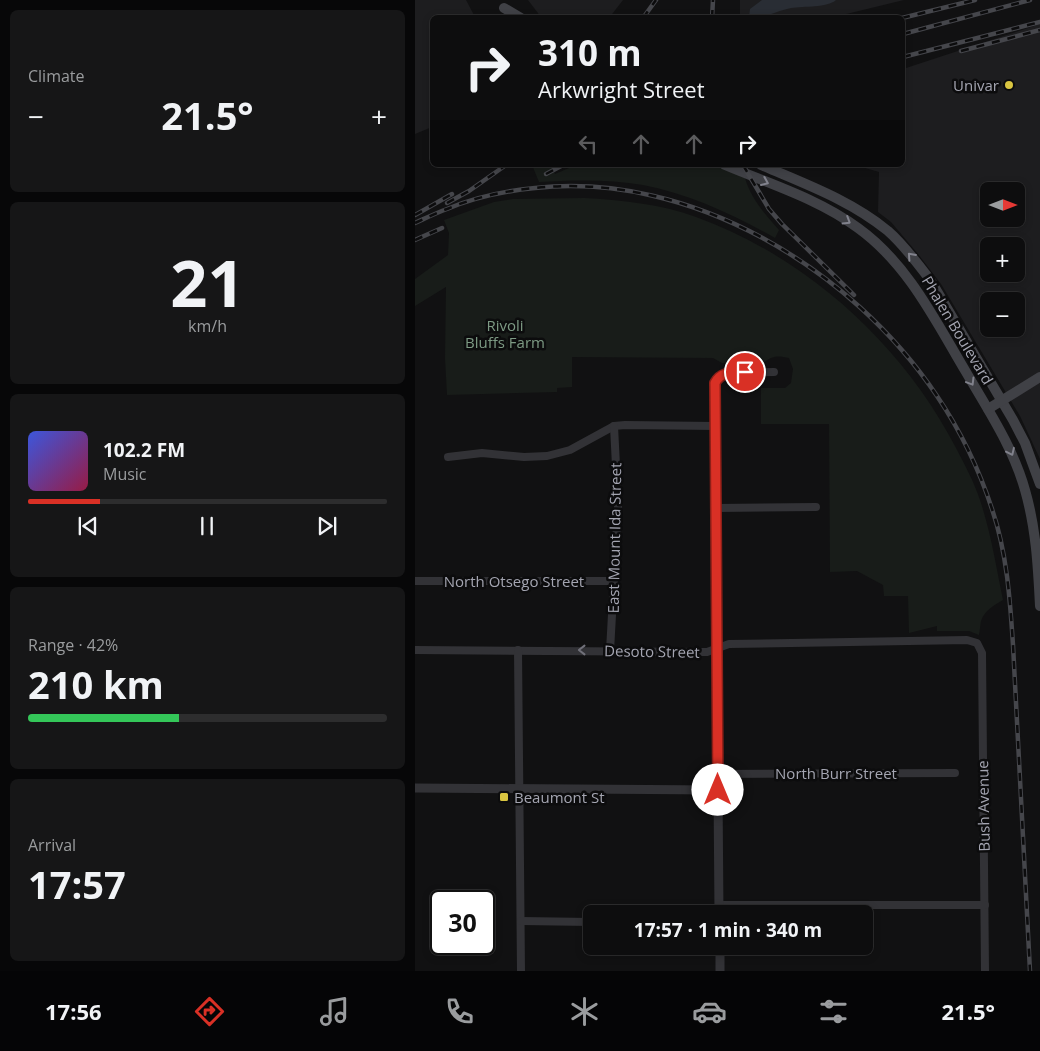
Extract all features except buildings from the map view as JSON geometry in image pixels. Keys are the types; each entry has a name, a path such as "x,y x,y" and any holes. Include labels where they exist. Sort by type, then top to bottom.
{"main road":[{"path":"503,8 516,15"},
{"name":"Phalen Boulevard","path":"730,167 832,211 858,227 894,259 914,285 988,409 1010,450 1025,489 1035,535 1040,606"},
{"name":"Phalen Boulevard","path":"766,167 837,197 864,213 889,232 917,262 931,281 1002,401 1025,443 1040,484"},
{"path":"988,409 1040,377"}],"street":[{"path":"719,905 715,390 718,378 729,373 775,372"},
{"path":"448,457 482,453 524,458 547,456 582,445 615,426 716,426"},
{"name":"East Mount Ida Street","path":"610,651 618,490 615,426"},
{"path":"716,508 816,507"},
{"name":"North Otsego Street","path":"415,581 614,581"},
{"name":"Desoto Street","path":"415,650 707,652 729,644 967,640 977,643"},
{"name":"Bush Avenue","path":"977,643 982,653 985,971"},
{"path":"518,650 521,971"},
{"name":"North Burr Street","path":"717,774 955,773"},
{"path":"415,788 718,790"},
{"path":"873,907 985,904"},
{"path":"521,921 583,922"},
{"path":"719,955 720,971"}],"shaded area":[{"path":"415,0 466,0 474,15 430,15 430,128 415,134"},
{"path":"528,0 623,0 611,15 539,15"},
{"path":"740,0 904,0 842,15 740,15"},
{"path":"762,0 836,0 821,6 791,8 766,15 749,15 750,9"},
{"path":"1040,24 1040,459 1020,416 941,284 891,222 878,212 879,172 862,167 905,167 905,68"}],"green space":[{"path":"533,167 552,167 555,174 571,167 720,167 745,178 755,199 779,230 775,238 711,206 678,194 643,185 591,180 539,182"},
{"name":"Rivoli Bluffs Farm","path":"584,198 626,201 669,209 696,217 737,234 776,255 813,281 848,309 880,340 909,374 934,410 963,461 980,500 1003,600 984,614 979,635 969,631 937,631 937,626 909,633 908,596 884,596 883,585 857,571 830,572 829,424 761,424 761,388 785,388 791,383 793,369 789,358 774,357 762,364 722,363 713,358 572,357 572,387 557,388 557,392 447,395 445,358 446,287 415,306 415,279 448,255 449,233 444,220 494,202 513,199"}],"railway":[{"path":"645,15 656,0"},
{"path":"712,15 713,0"},
{"path":"905,17 975,0"},
{"path":"905,33 1030,0"},
{"path":"905,56 1040,22"},
{"path":"961,51 1040,30"},
{"path":"447,203 469,191 503,167"},
{"path":"546,174 559,167"},
{"path":"744,167 769,209 854,295"},
{"path":"415,223 468,201 524,189 594,187 652,195 708,213 763,238 814,270 860,308 902,350 937,396 961,436 987,494 1001,542 1007,576 1012,628 1030,971"},
{"path":"415,215 452,194"},
{"path":"415,240 442,228"}],"place":[{"name":"Univar","path":"1009,85"},
{"name":"Beaumont St","path":"504,797"}],"route":[{"path":"718,790 715,383 723,375 745,372"}]}
